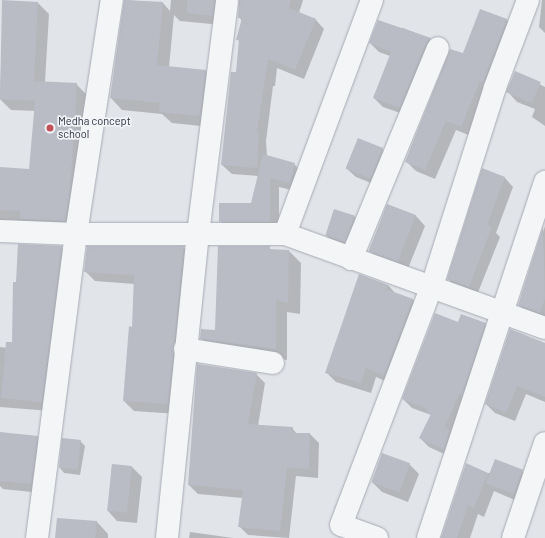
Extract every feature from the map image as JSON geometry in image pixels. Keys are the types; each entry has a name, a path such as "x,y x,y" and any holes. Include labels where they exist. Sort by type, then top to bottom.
{"street":[{"path":"37,538 76,234 112,0"},
{"path":"285,234 372,0"},
{"path":"377,538 340,525 432,286 495,87 528,0"},
{"path":"166,538 178,451 185,349 198,234 227,2"},
{"path":"351,259 438,48"},
{"path":"428,538 545,182"},
{"path":"0,231 76,234 285,234 545,328"},
{"path":"185,349 273,363"},
{"path":"513,538 545,443"}],"building":[{"path":"2,0 38,2 34,81 77,83 70,190 65,221 20,219 20,211 0,210 0,167 29,169 35,101 0,99"},
{"path":"124,0 163,2 157,65 206,70 200,116 159,112 160,103 110,98"},
{"path":"187,0 215,0 213,16 187,13"},
{"path":"239,0 291,0 289,8 316,19 295,70 268,59 257,132 259,132 257,168 221,165 231,72 236,72 239,40 236,40 242,18 238,18"},
{"path":"480,9 507,19 483,83 480,81 461,127 446,121 425,170 405,162 450,49 463,53"},
{"path":"378,20 431,38 426,43 400,108 373,98 391,52 369,43"},
{"path":"515,71 541,82 532,103 506,92"},
{"path":"358,138 383,148 371,179 346,169"},
{"path":"263,154 295,163 290,183 270,178 270,222 219,222 219,203 251,203"},
{"path":"482,168 505,177 487,225 492,227 469,287 447,279"},
{"path":"387,204 416,215 398,263 369,252"},
{"path":"334,209 355,216 346,242 325,236"},
{"path":"543,227 545,298 540,313 518,305"},
{"path":"18,244 62,246 42,402 1,398 6,342 12,342 13,282 16,282"},
{"path":"87,246 184,246 168,404 123,401 129,326 132,327 134,275 84,272"},
{"path":"218,246 270,246 270,249 289,250 288,303 276,300 276,349 200,339 201,329 215,330"},
{"path":"359,274 388,285 386,289 413,299 384,376 366,368 361,383 325,373"},
{"path":"435,313 458,322 461,314 486,323 462,395 459,394 445,427 450,430 444,450 419,438 431,414 426,412 427,409 402,399"},
{"path":"510,329 545,343 545,397 517,386 506,413 485,404"},
{"path":"197,364 257,373 248,424 293,427 292,433 310,433 309,469 287,468 280,531 238,527 243,490 188,485"},
{"path":"0,432 38,436 31,484 0,481"},
{"path":"62,438 81,440 78,470 59,468"},
{"path":"382,453 410,463 400,492 371,482"},
{"path":"495,459 523,470 514,494 486,483"},
{"path":"466,463 488,473 474,508 468,505 457,538 441,538"},
{"path":"112,464 132,466 127,513 107,511"},
{"path":"57,518 97,521 95,538 55,538"}],"place":[{"name":"Medha concept school","path":"50,128"}]}
